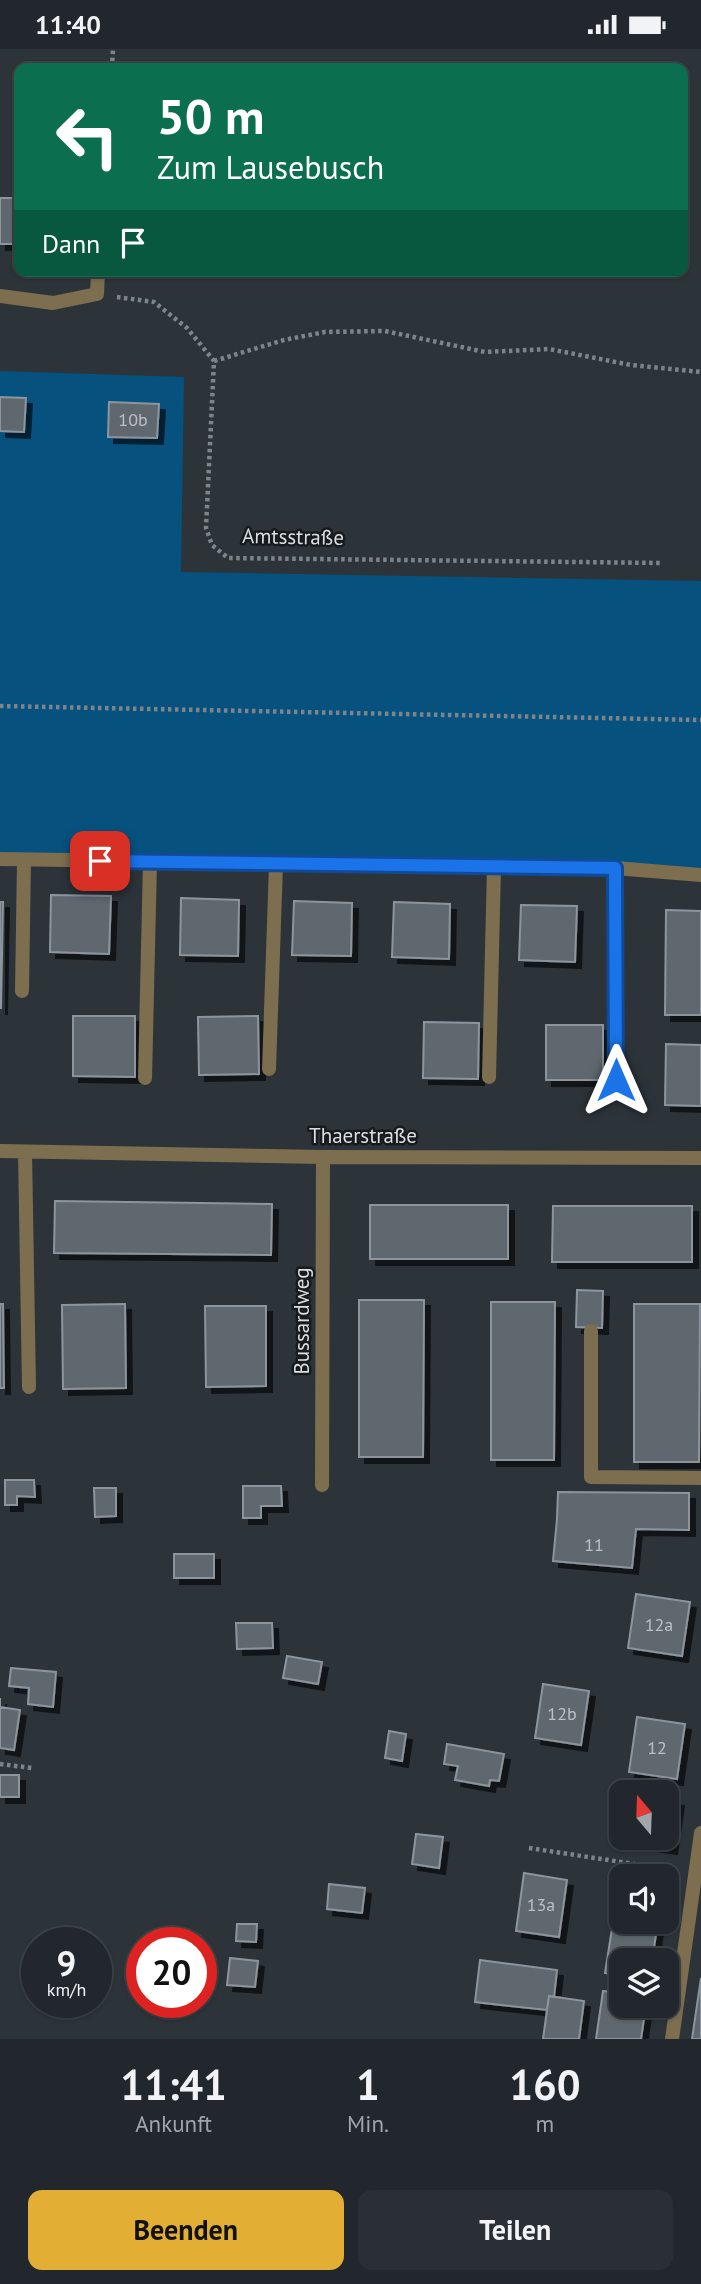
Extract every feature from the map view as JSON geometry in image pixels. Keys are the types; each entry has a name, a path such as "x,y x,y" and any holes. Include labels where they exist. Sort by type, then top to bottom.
{"street":[{"path":"0,296 53,303 97,294 98,277"},
{"path":"0,859 615,868 701,875"},
{"path":"22,991 24,860"},
{"path":"145,1078 150,862"},
{"path":"269,1069 276,865"},
{"path":"489,1077 494,867"},
{"path":"615,868 616,1080"},
{"name":"Thaerstraße","path":"0,1151 323,1157 701,1158"},
{"path":"25,1151 29,1387"},
{"name":"Bussardweg","path":"322,1485 323,1157"},
{"path":"591,1331 591,1477 701,1478"},
{"path":"671,2039 701,1833"}],"path":[{"path":"97,294 154,302 187,328 214,361 284,340 325,332 385,331 485,352 549,349 631,365 701,372"},
{"name":"Amtsstraße","path":"214,361 206,528 212,545 228,558 663,563"},
{"path":"0,706 701,720"},
{"path":"0,1764 32,1768"},
{"path":"529,1848 695,1874"}],"shaded area":[{"path":"0,371 184,377 181,572 701,581 701,875 0,859"}],"building":[{"path":"0,198 14,198 14,244 0,244"},
{"path":"0,397 26,398 24,432 0,431"},
{"path":"109,402 159,404 157,438 108,437"},
{"path":"51,895 111,896 109,954 50,952"},
{"path":"181,898 239,900 238,956 180,955"},
{"path":"294,901 352,903 351,956 292,955"},
{"path":"0,902 3,902 1,1008 0,1008"},
{"path":"394,902 450,904 449,959 392,957"},
{"path":"521,905 577,906 575,962 519,960"},
{"path":"666,910 701,911 701,1015 665,1015"},
{"path":"73,1016 135,1016 135,1077 73,1076"},
{"path":"258,1016 259,1074 199,1075 198,1017"},
{"path":"424,1022 479,1023 478,1079 423,1078"},
{"path":"546,1025 603,1025 603,1080 546,1080"},
{"path":"666,1044 701,1045 701,1106 665,1105"},
{"path":"55,1201 272,1204 271,1255 54,1253"},
{"path":"370,1205 508,1205 508,1259 370,1259"},
{"path":"553,1206 692,1206 692,1262 552,1262"},
{"path":"577,1290 603,1291 602,1328 576,1327"},
{"path":"359,1300 424,1300 423,1457 359,1457"},
{"path":"491,1302 555,1302 554,1460 491,1460"},
{"path":"0,1304 3,1304 4,1388 0,1388"},
{"path":"125,1304 126,1388 63,1389 62,1305"},
{"path":"634,1304 700,1304 699,1462 634,1462"},
{"path":"205,1306 266,1306 266,1386 206,1387"},
{"path":"5,1480 34,1480 35,1497 17,1496 17,1505 5,1505"},
{"path":"243,1486 281,1486 282,1506 261,1506 261,1518 243,1518"},
{"path":"94,1488 116,1488 116,1516 95,1517"},
{"path":"558,1492 689,1493 689,1530 636,1529 632,1568 553,1561"},
{"path":"174,1554 214,1554 214,1578 174,1578"},
{"path":"636,1594 690,1602 682,1656 628,1648"},
{"path":"236,1623 272,1623 273,1648 237,1649"},
{"path":"287,1656 322,1662 318,1684 283,1678"},
{"path":"11,1668 56,1672 53,1707 28,1704 29,1688 9,1686"},
{"path":"543,1684 589,1691 581,1745 535,1738"},
{"path":"0,1707 20,1710 14,1750 0,1748"},
{"path":"637,1717 685,1724 677,1779 629,1772"},
{"path":"389,1731 406,1734 402,1761 385,1758"},
{"path":"447,1744 504,1754 499,1781 490,1780 489,1786 455,1780 458,1766 444,1764"},
{"path":"0,1775 19,1775 19,1797 0,1797"},
{"path":"416,1834 443,1837 439,1868 412,1864"},
{"path":"524,1873 567,1880 559,1937 516,1931"},
{"path":"329,1884 365,1888 362,1913 327,1909"},
{"path":"237,1924 257,1924 256,1942 236,1941"},
{"path":"611,1934 656,1934 654,1948 609,1948 609,1974 605,1973"},
{"path":"230,1958 258,1961 255,1987 227,1985"},
{"path":"480,1960 557,1970 554,1997 549,1996 547,2010 475,2002"},
{"path":"701,1978 701,2039 692,2039"},
{"path":"603,1991 609,1992 609,2018 644,2018 641,2039 596,2039"},
{"path":"549,1996 584,2001 579,2039 543,2039"}],"route":[{"path":"100,861 615,868 616,1080"}]}
